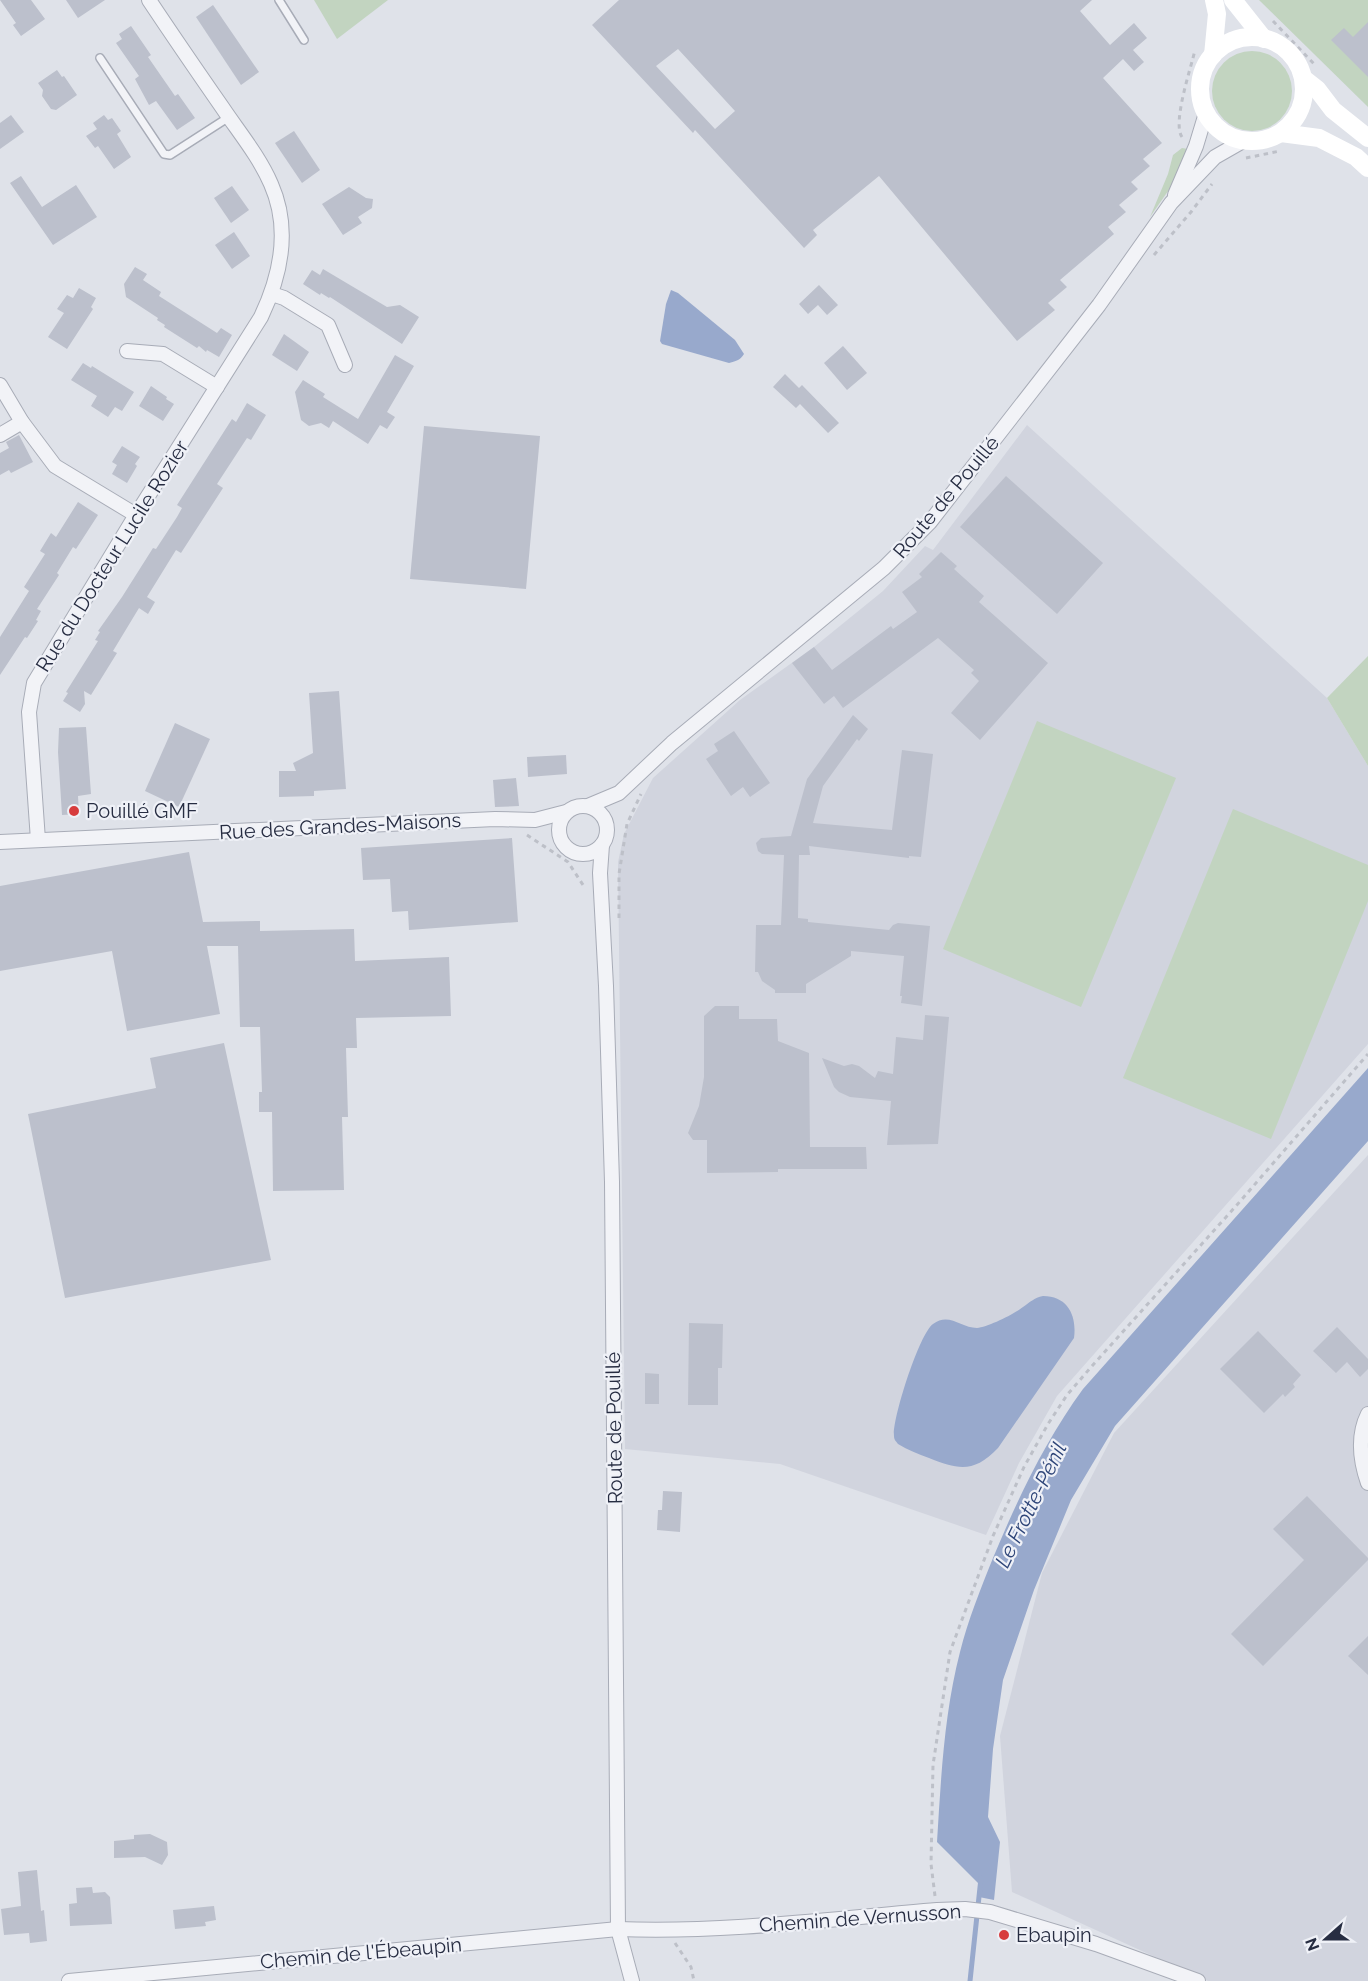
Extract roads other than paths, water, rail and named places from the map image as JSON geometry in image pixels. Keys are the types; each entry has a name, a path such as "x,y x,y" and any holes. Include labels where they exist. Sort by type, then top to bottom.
{"main road":[{"path":"1213,55 1217,14 1214,0"},
{"path":"1233,0 1264,39"},
{"path":"1283,141 1301,109 1304,94 1303,78 1298,64 1278,44 1264,39 1250,37 1224,46 1213,55 1205,68 1201,83 1201,98 1206,113 1215,126 1244,150 1256,141 1269,139 1283,141 1319,138 1356,157 1368,168"},
{"path":"1303,78 1317,89 1333,110 1368,138"}],"street":[{"name":"Rue du Docteur Lucile Rozier","path":"38,840 29,712 34,683 136,515 261,317 279,272 283,240 272,184 253,152 149,0"},
{"name":"Route de Pouillé","path":"1171,203 1196,146 1206,113"},
{"name":"Route de Pouillé","path":"588,806 619,793 688,729 884,568 930,522 1099,304 1171,203 1215,157 1244,150"},
{"path":"272,294 284,298 328,325 345,365"},
{"path":"128,351 163,354 217,387"},
{"path":"0,385 22,423 55,466 136,515"},
{"path":"0,435 22,423"},
{"name":"Route de Pouillé","path":"607,825 619,793"},
{"path":"559,835 559,827 566,813 573,808 588,806 600,813 607,825 605,839 602,845 590,853 582,854"},
{"name":"Rue des Grandes-Maisons","path":"0,842 483,819 536,820 566,813"},
{"path":"536,820 559,835 567,848 582,854 600,873"},
{"name":"Route de Pouillé","path":"602,845 600,873 612,1182 618,1929 632,1981"},
{"path":"1368,1414 1361,1428 1361,1464 1368,1484"},
{"name":"Chemin de Vernusson","path":"618,1929 735,1928 937,1910 990,1912 1096,1944 1198,1981"},
{"name":"Chemin de l'Ébeaupin","path":"69,1981 618,1929"}],"lane":[{"path":"279,0 304,40"},
{"path":"100,58 164,154 170,155 229,117"}],"water":[{"path":"671,290 678,293 735,340 744,354 741,358 729,363 662,344 660,341 666,304"},
{"path":"1368,1068 1368,1141 1115,1426 1071,1500 1034,1590 1003,1680 993,1749 988,1817 1000,1842 994,1900 979,1897 981,1886 937,1842 944,1746 950,1699 967,1628 993,1558 1022,1492 1056,1429 1083,1389"},
{"path":"1043,1296 1059,1299 1065,1303 1074,1322 1074,1338 998,1448 981,1462 958,1467 898,1444 894,1437 897,1413 914,1360 927,1331 933,1324 950,1320 971,1327 982,1327 994,1323"}],"waterway":[{"name":"Le Frotte-Pénil","path":"970,1981 981,1878"}],"place":[{"name":"Pouillé GMF","path":"74,811"},
{"name":"Ebaupin","path":"1004,1935"}]}
